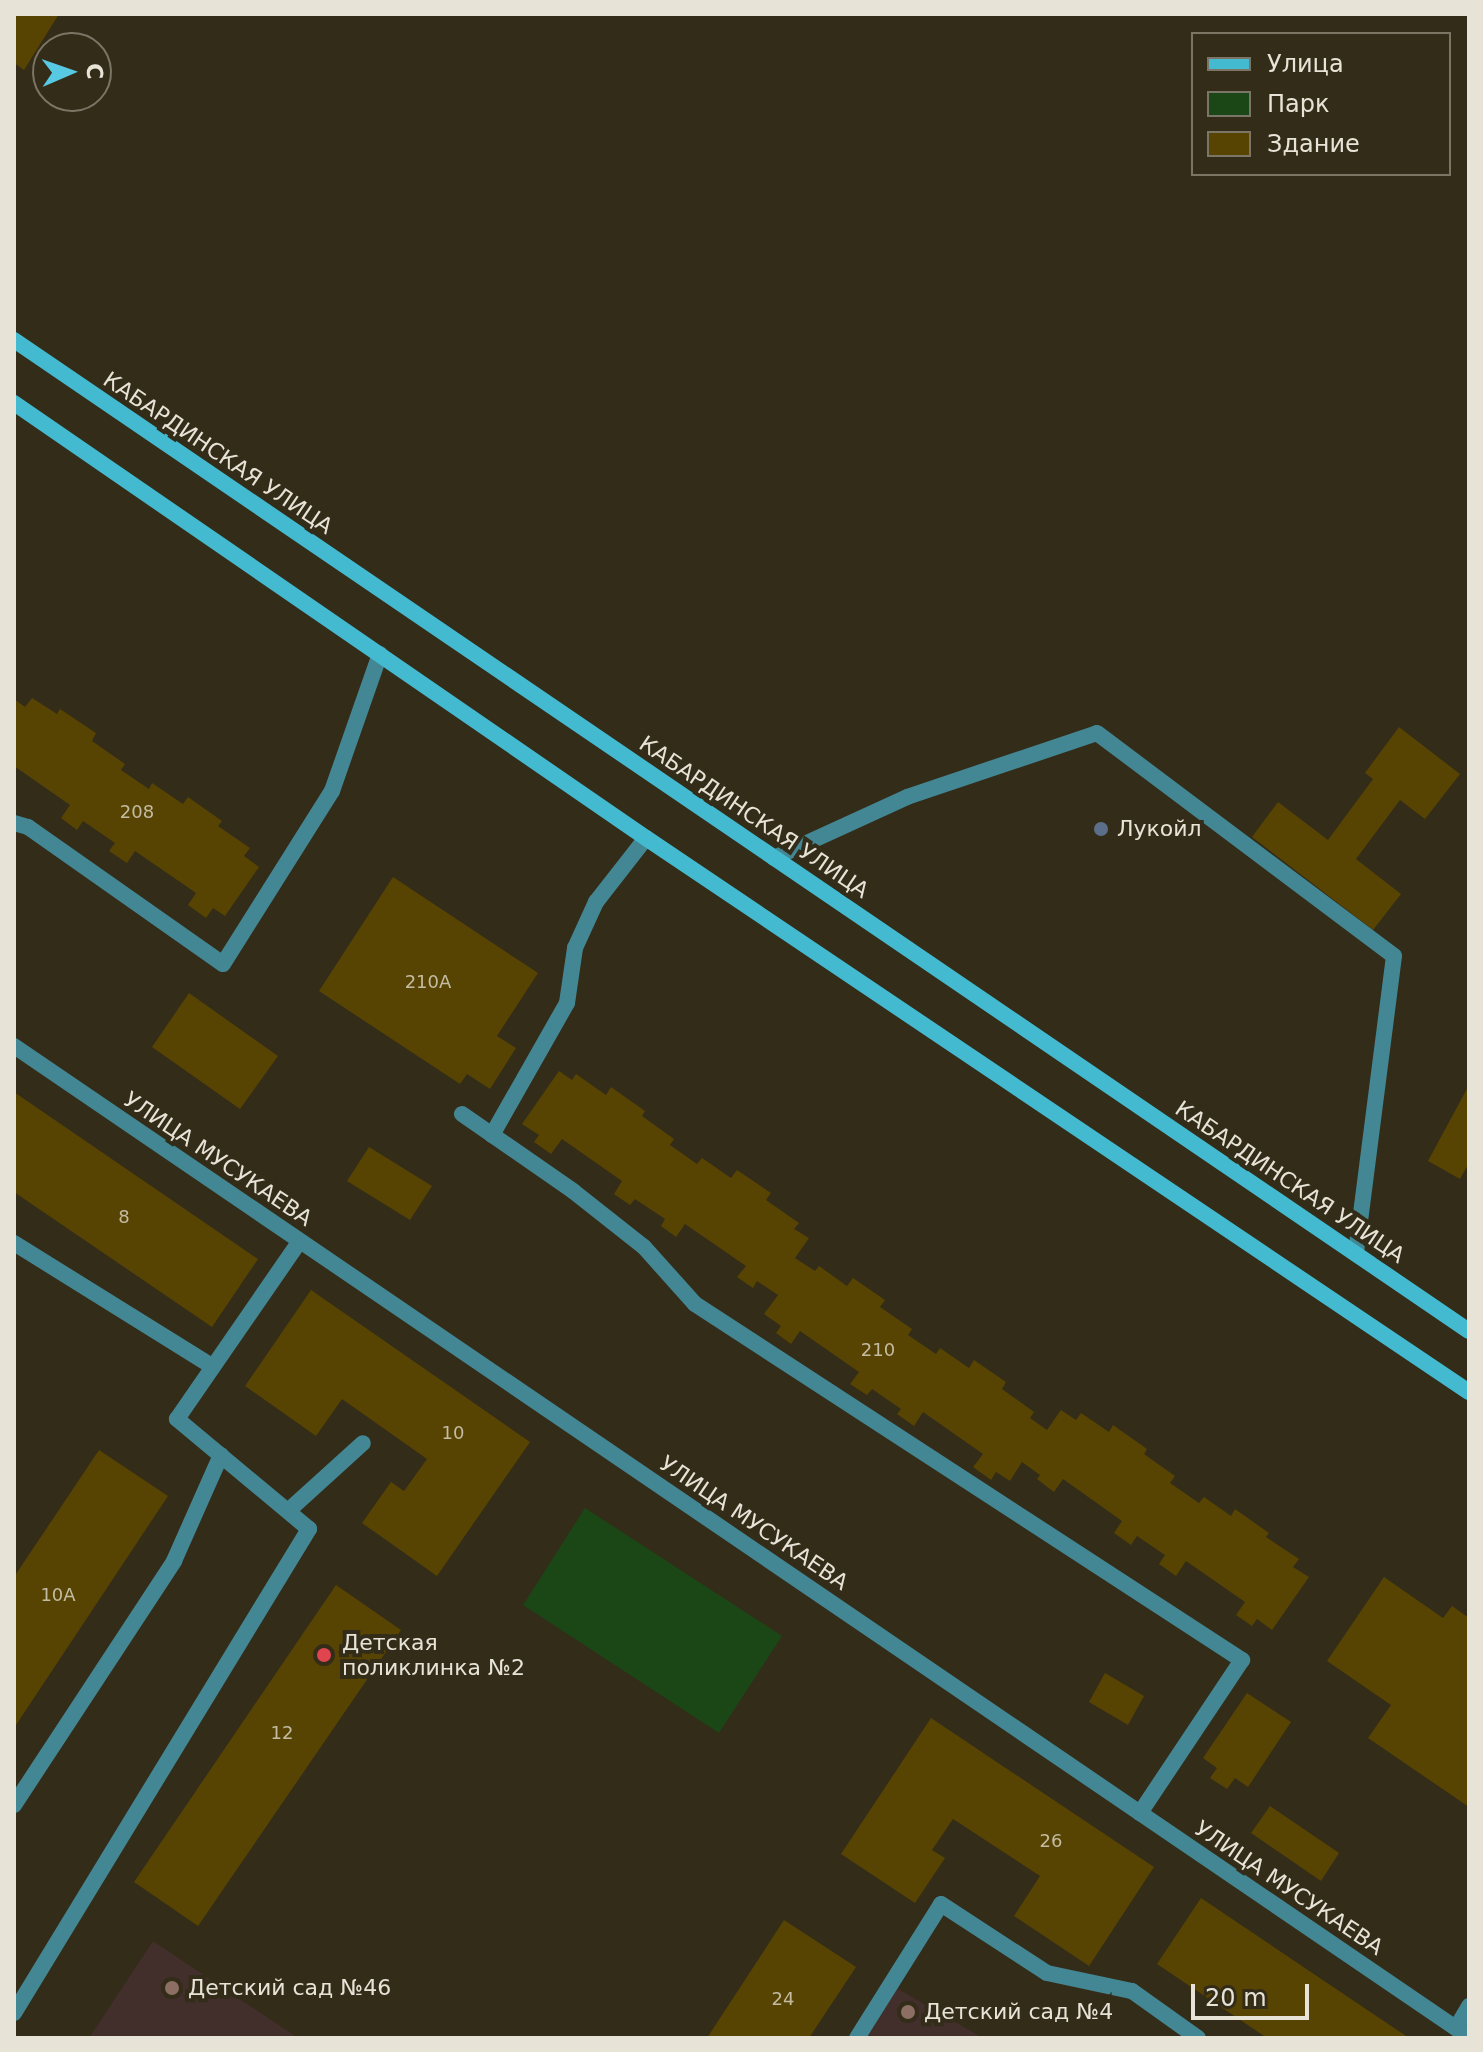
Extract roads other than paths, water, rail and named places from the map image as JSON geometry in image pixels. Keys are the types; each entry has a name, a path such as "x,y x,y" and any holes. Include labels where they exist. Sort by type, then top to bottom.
{"main road":[{"name":"КАБАРДИНСКАЯ УЛИЦА","path":"14,340 1469,1331"},
{"path":"14,403 646,838 1469,1396"}],"street":[{"path":"14,823 28,827 223,964 332,791 380,654"},
{"path":"774,858 907,797 1097,733 1394,956 1356,1254"},
{"path":"492,1135 567,1003 575,948 596,902 646,838"},
{"name":"УЛИЦА МУСУКАЕВА","path":"14,1046 1462,2033"},
{"path":"462,1114 573,1191 644,1247 695,1304 1242,1660 1140,1813"},
{"path":"14,2013 309,1529 177,1419 300,1241"},
{"path":"14,1243 213,1367"},
{"path":"288,1511 363,1443"},
{"path":"14,1805 174,1561 221,1455"},
{"path":"857,2038 941,1904 1047,1973 1132,1991 1198,2038"},
{"path":"1462,2033 1469,2006"}],"place":[{"name":"Лукойл","path":"1101,829"},
{"name":"Детская поликлинка №2","path":"324,1655"},
{"name":"Детский сад №46","path":"172,1988"},
{"name":"Детский сад №4","path":"908,2012"}]}
